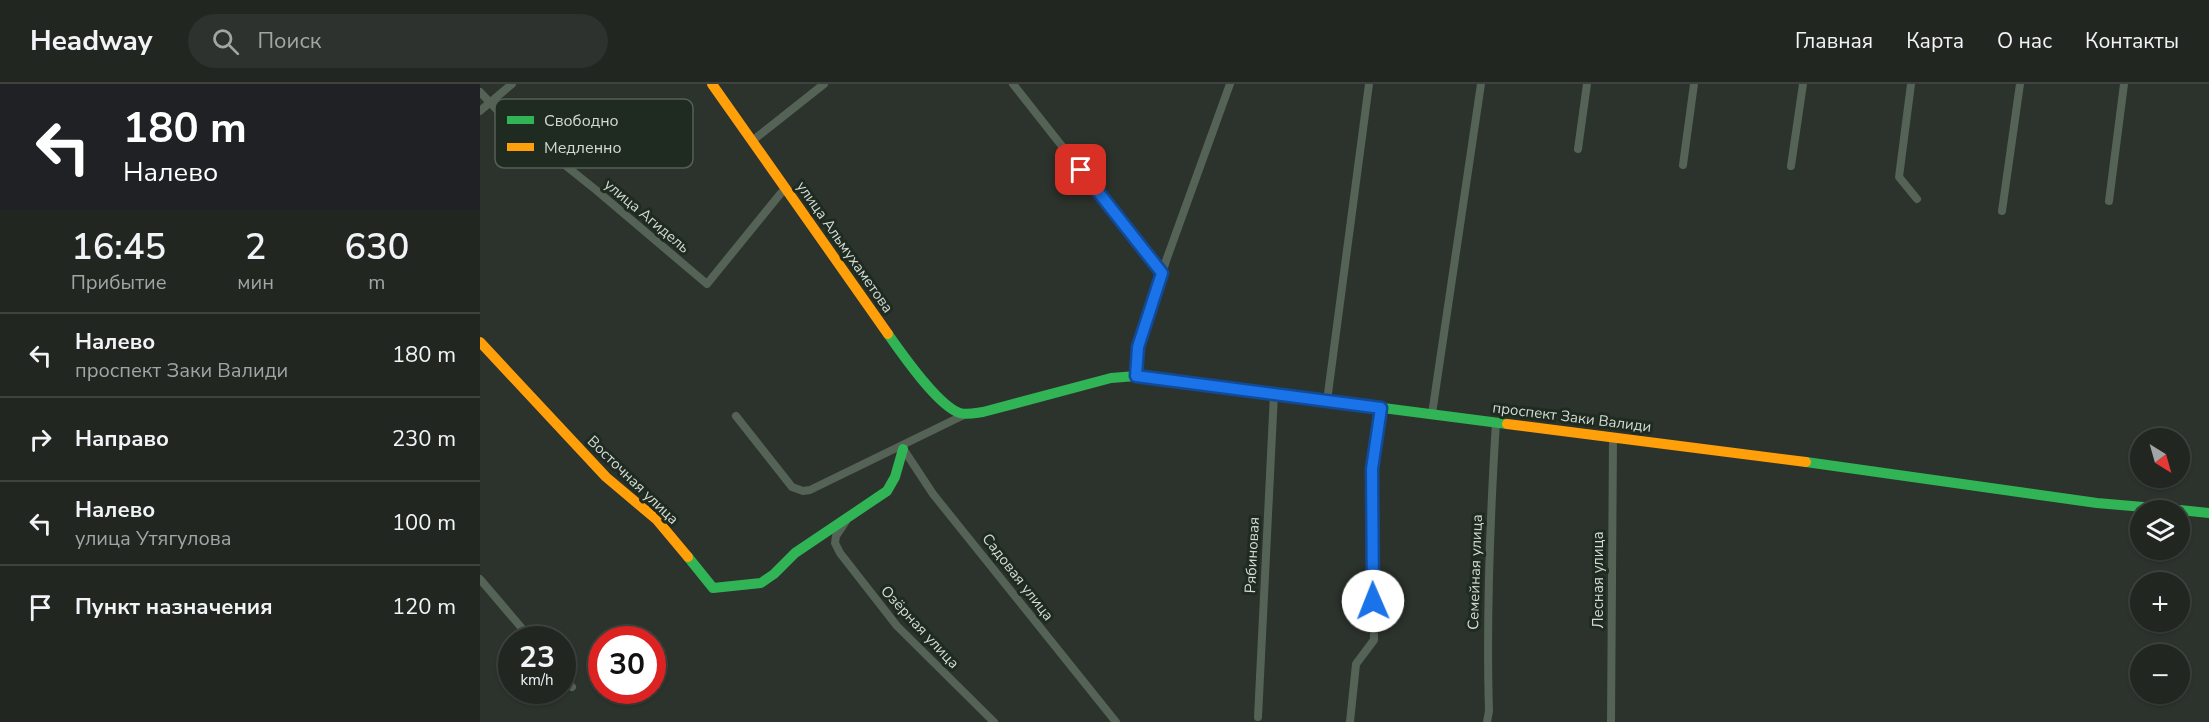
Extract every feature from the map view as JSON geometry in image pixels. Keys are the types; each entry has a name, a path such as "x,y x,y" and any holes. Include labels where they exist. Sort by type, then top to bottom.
{"street":[{"path":"496,99 512,84"},
{"name":"улица Альмухаметова","path":"712,84 891,338 929,387 950,408 966,414"},
{"path":"752,141 824,84"},
{"path":"1013,84 1162,273"},
{"path":"1136,376 1138,347 1230,84"},
{"path":"1327,401 1370,84"},
{"path":"1432,414 1481,84"},
{"path":"1578,149 1587,84"},
{"path":"1683,165 1694,84"},
{"path":"1791,166 1803,84"},
{"path":"1911,84 1899,177 1917,199"},
{"path":"2002,211 2020,84"},
{"path":"2109,201 2124,84"},
{"name":"улица Агидель","path":"480,92 495,108"},
{"path":"480,111 495,100"},
{"name":"улица Агидель","path":"569,168 707,284 781,193"},
{"name":"Восточная улица","path":"480,342 606,477 657,520 713,588 761,583 774,574 795,553 848,519"},
{"name":"проспект Заки Валиди","path":"966,414 1007,406 1112,378 1136,376 2130,506"},
{"name":"Рябиновая","path":"1258,717 1274,394"},
{"path":"1350,722 1356,664 1374,640 1372,469 1381,408"},
{"path":"736,416 792,487 803,491 810,490 902,448 966,414"},
{"name":"Семейная улица","path":"1487,722 1489,711 1486,640 1489,538 1496,422"},
{"name":"Лесная улица","path":"1611,722 1612,437"},
{"path":"848,519 887,491 896,477 902,448"},
{"name":"Садовая улица","path":"902,448 933,494 1116,722"},
{"name":"проспект Заки Валиди","path":"2190,511 2209,513"},
{"name":"Озёрная улица","path":"848,519 836,536 835,543 868,591 897,626 994,722"},
{"path":"480,579 520,626"}],"traffic: fast":[{"path":"888,334 911,366 941,401 963,414 983,412 1111,378 1136,376 1507,424"},
{"path":"688,557 713,588 761,583 774,574 795,553 887,491 895,477 903,449"},
{"path":"1806,462 2130,506"},
{"path":"2190,511 2209,513"}],"traffic: slow":[{"path":"712,84 888,334"},
{"path":"480,342 606,477 657,520 688,557"},
{"path":"1507,424 1806,462"}],"route":[{"path":"1081,170 1162,273 1138,347 1136,376 1381,408 1372,469 1373,601"}]}
